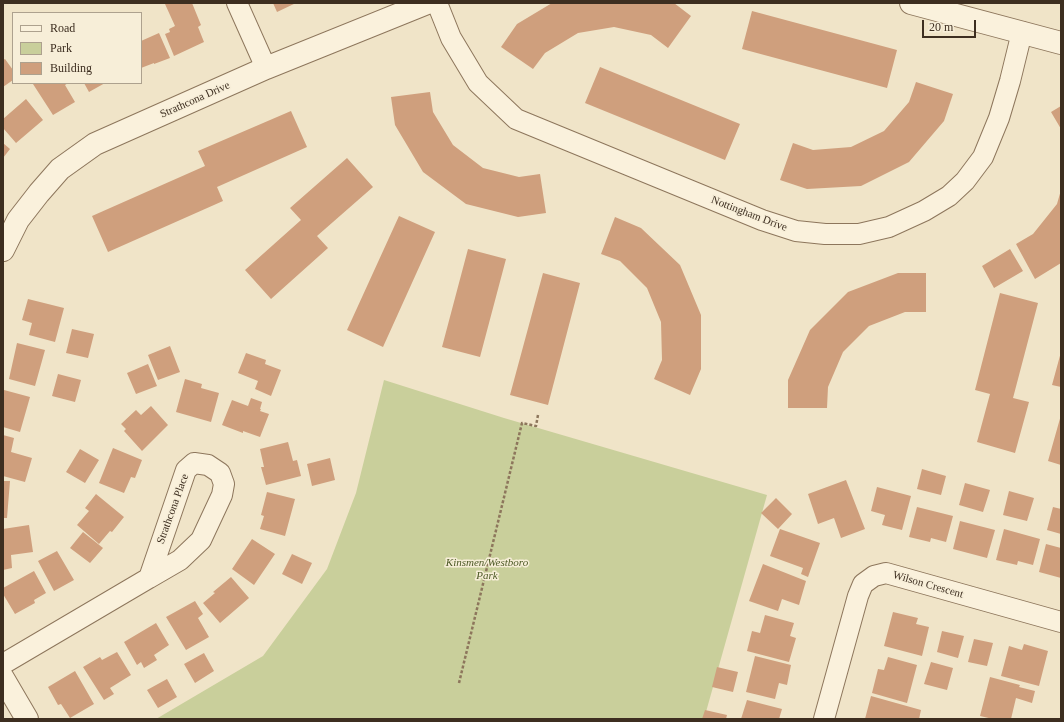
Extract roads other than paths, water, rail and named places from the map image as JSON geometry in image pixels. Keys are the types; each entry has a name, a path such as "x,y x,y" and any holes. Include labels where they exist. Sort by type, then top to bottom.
{"street":[{"path":"237,3 266,68"},
{"name":"Strathcona Drive","path":"3,250 18,220 39,193 60,169 95,144 266,68 427,3"},
{"name":"Nottingham Drive","path":"437,3 451,38 478,83 516,119 762,220 796,231 825,234 859,234 888,227 929,208 949,196 965,181 983,157 999,118 1010,82 1022,32"},
{"path":"912,3 1061,43"},
{"name":"Strathcona Place","path":"3,664 180,560 201,540 222,495 224,484 220,473 208,465 194,463 186,470 149,578"},
{"name":"Wilson Crescent","path":"824,719 858,596 863,584 874,576 886,573 1061,622"},
{"path":"3,678 27,719"}],"park label":[{"name":"Kinsmen/Westboro Park","path":"487,569"}]}
